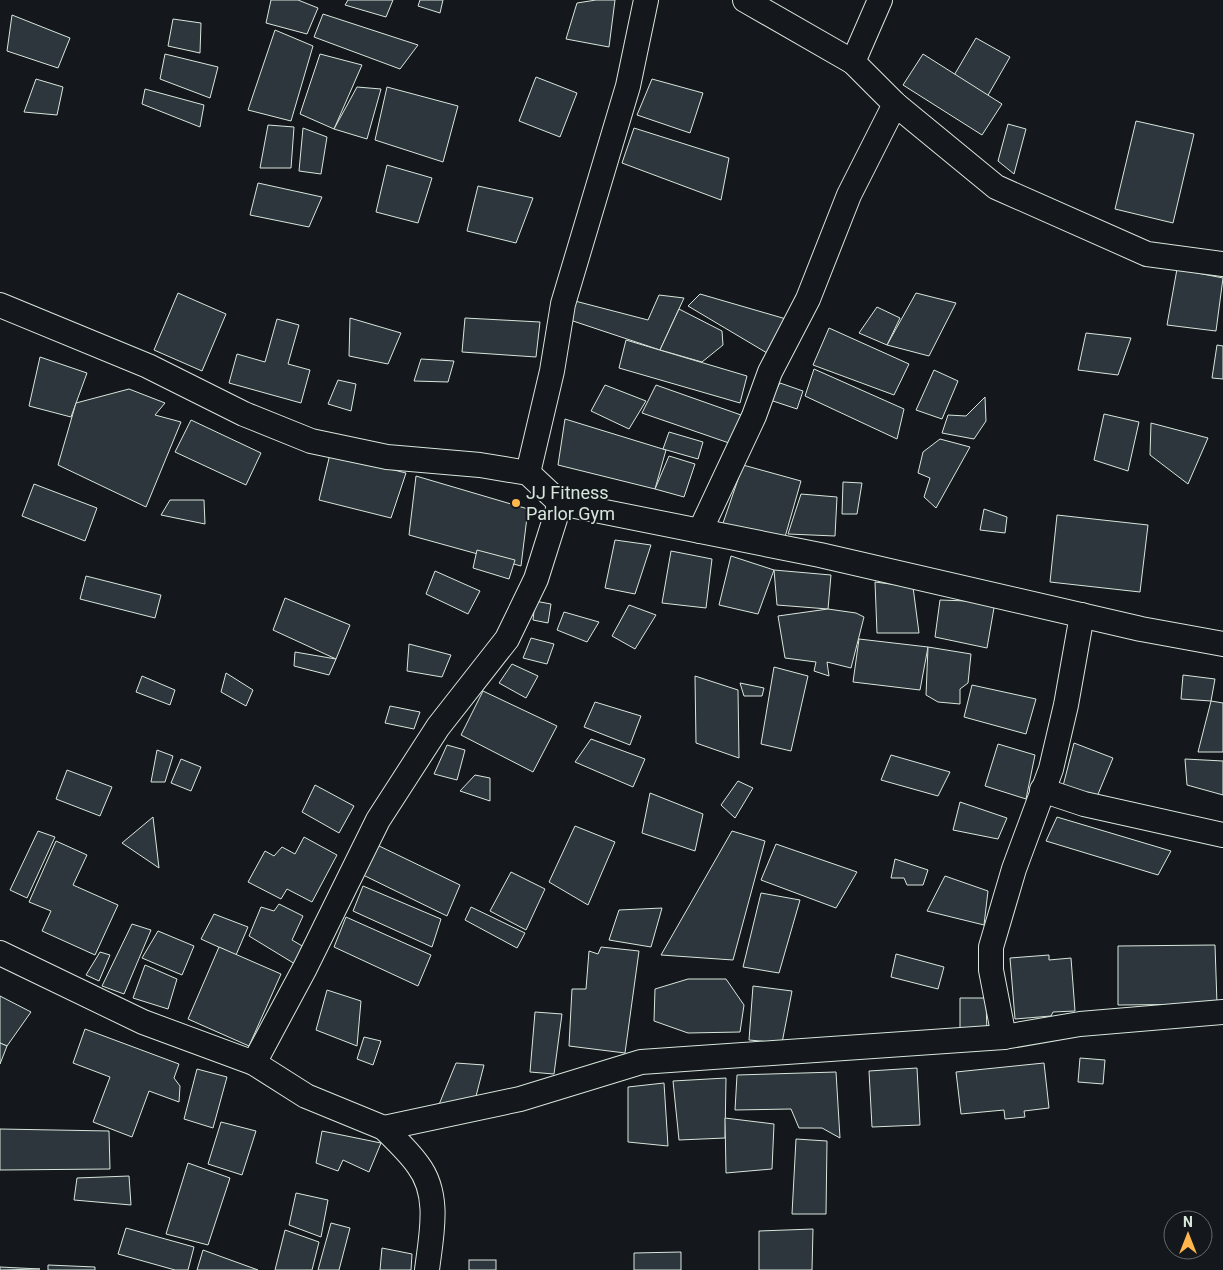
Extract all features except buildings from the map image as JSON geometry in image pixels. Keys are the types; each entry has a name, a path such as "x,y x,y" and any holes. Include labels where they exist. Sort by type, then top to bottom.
{"street":[{"path":"528,473 552,371 563,304 628,86 646,0"},
{"path":"746,0 853,62 895,104 996,187 1147,254 1223,264"},
{"path":"853,62 880,0"},
{"path":"700,531 754,416 770,372 808,299 849,195 895,104"},
{"path":"0,306 148,366 244,414 311,441 387,457 480,464 528,473 560,502 820,555 1141,629 1223,644"},
{"path":"254,1064 378,820 438,727 507,639 536,579 560,502"},
{"path":"1004,1037 991,970 991,947 1001,908 1051,769 1066,706 1082,615"},
{"path":"1042,790 1084,804 1223,835"},
{"path":"0,953 143,1022 254,1064 306,1096 384,1128 420,1166 430,1192 433,1222 427,1270"},
{"path":"384,1128 520,1098 641,1062 1004,1037 1080,1024 1223,1012"}],"place":[{"name":"JJ Fitness Parlor Gym","path":"516,503"}]}
